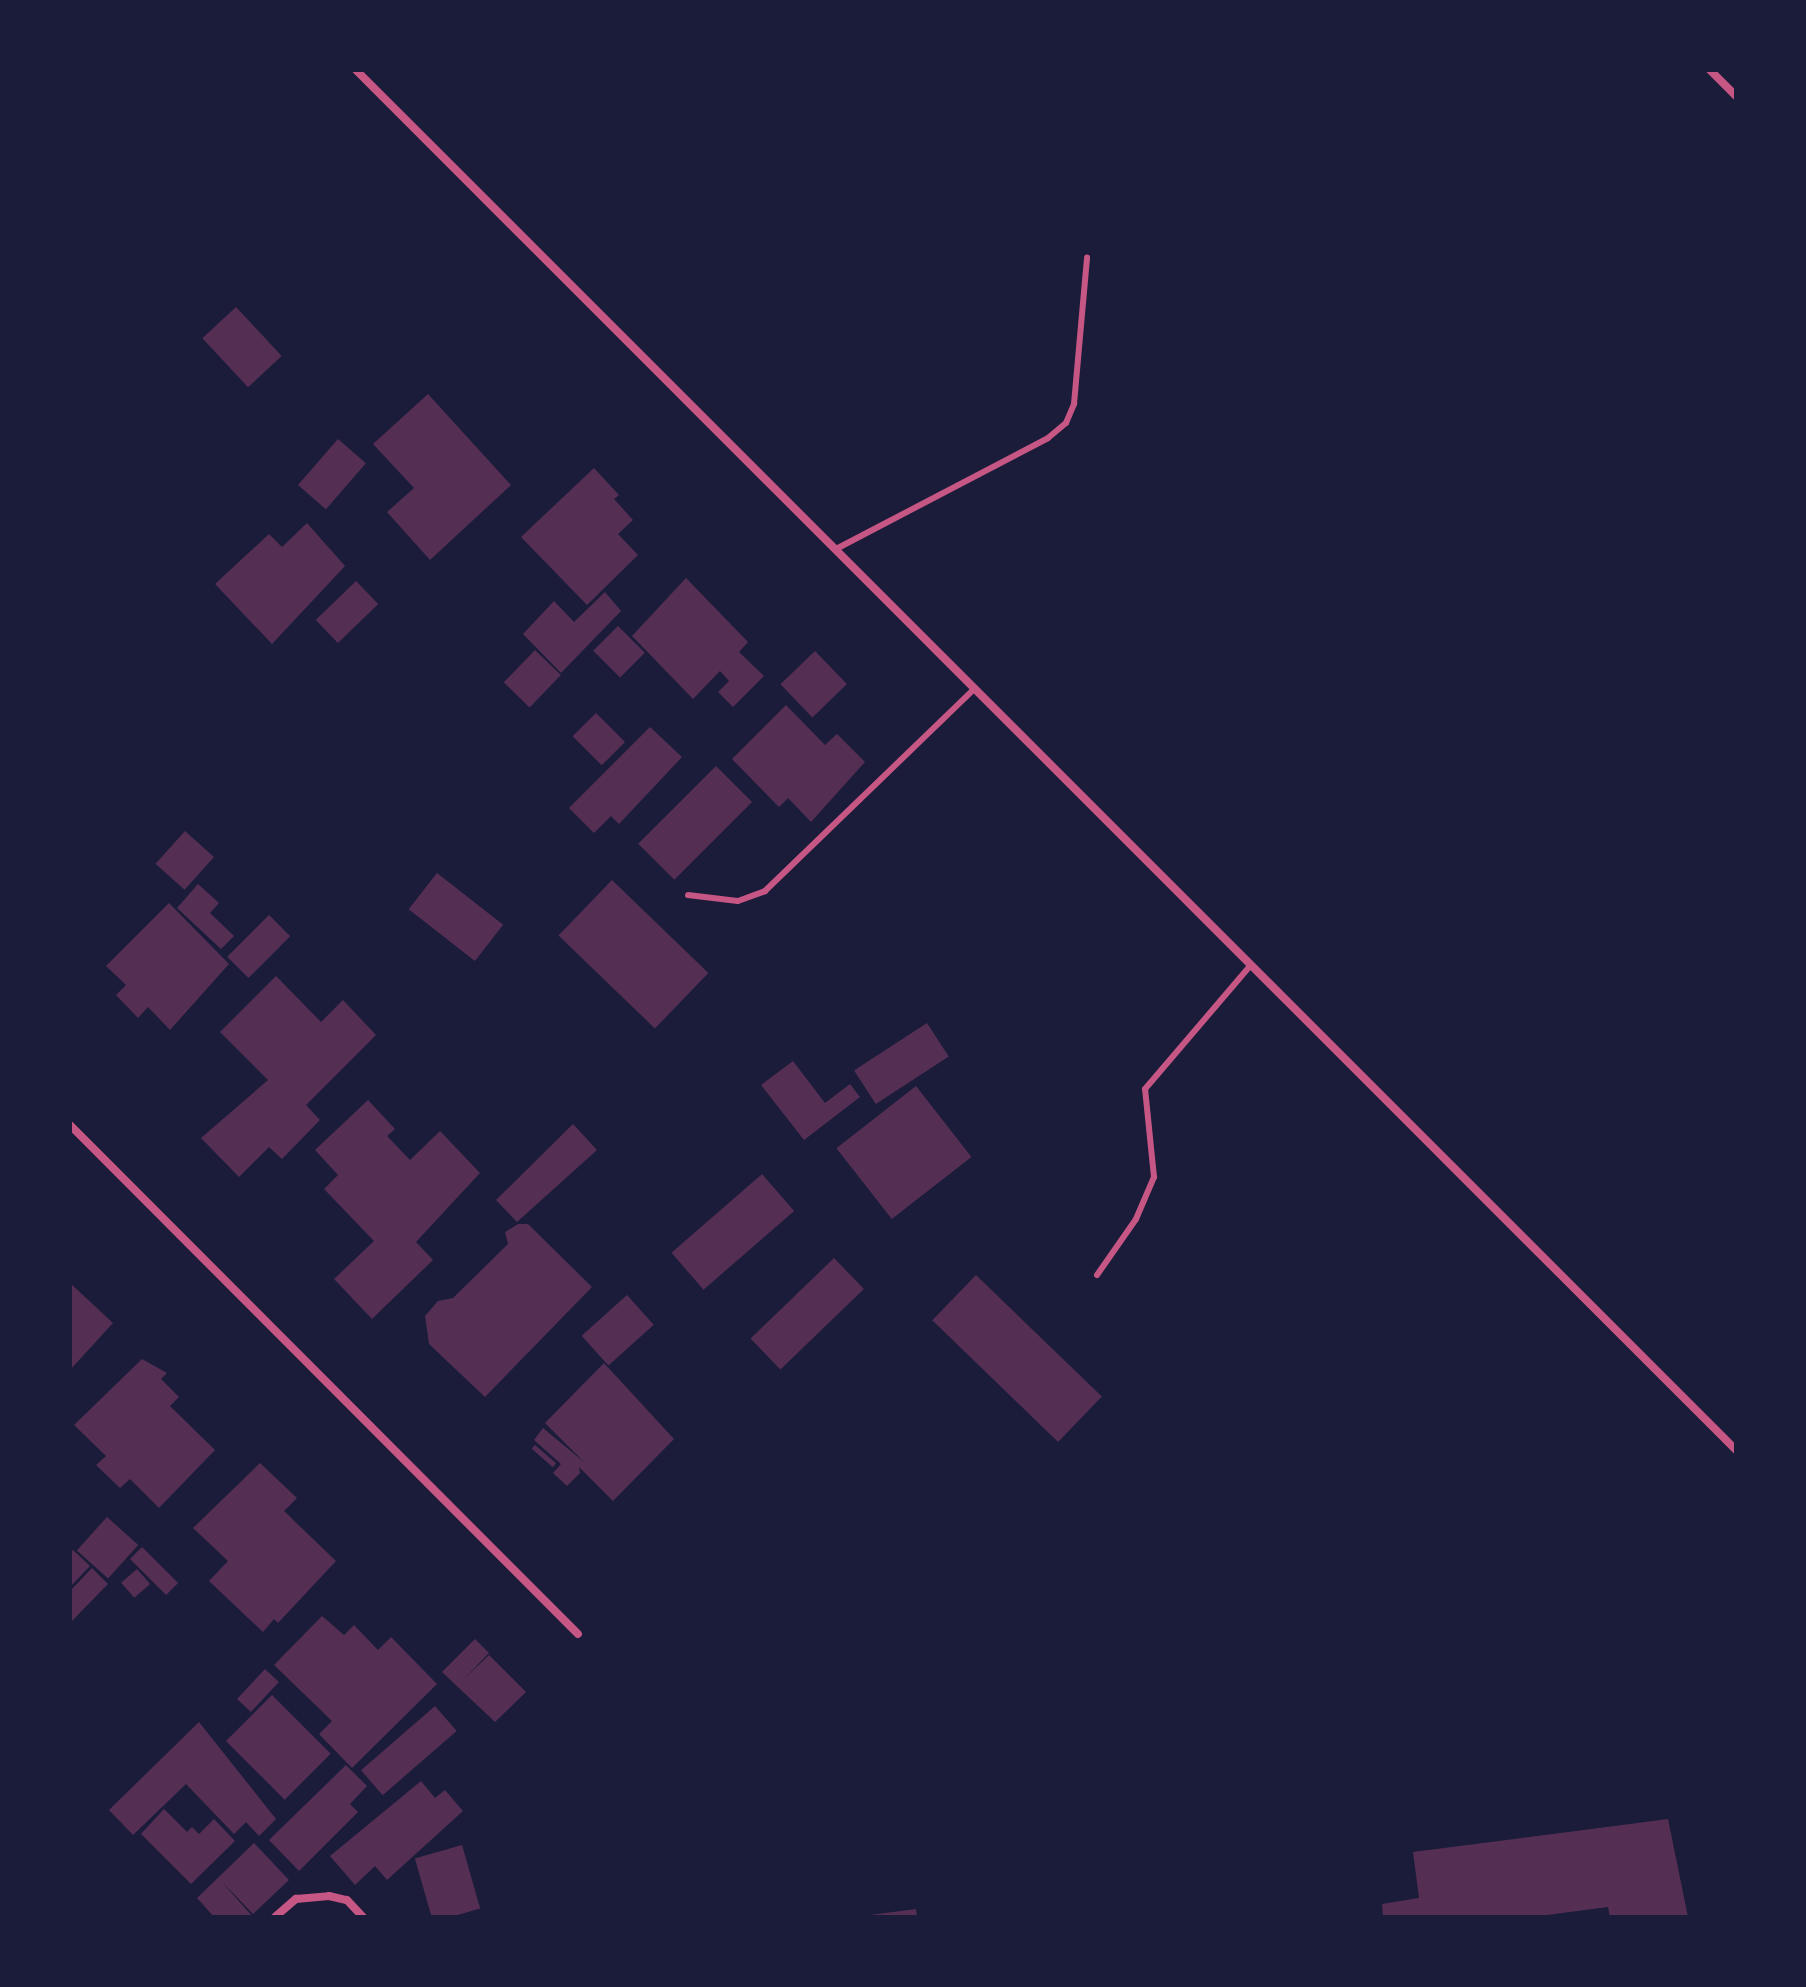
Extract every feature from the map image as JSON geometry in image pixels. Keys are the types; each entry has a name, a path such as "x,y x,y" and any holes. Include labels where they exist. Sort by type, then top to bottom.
{"street":[{"path":"356,70 1736,1450"},
{"path":"1710,70 1736,96"},
{"path":"70,1125 578,1634"},
{"path":"275,1917 296,1899 309,1896 347,1900 363,1917"}],"lane":[{"path":"836,549 1048,438 1066,423 1074,404 1087,258"},
{"path":"688,895 738,901 765,891 975,688"},
{"path":"1097,1275 1136,1219 1154,1177 1145,1089 1251,965"}],"building":[{"path":"236,307 282,356 248,387 202,338"},
{"path":"428,394 511,485 430,560 387,512 414,488 373,444"},
{"path":"338,439 366,463 326,509 298,485"},
{"path":"594,468 619,495 614,499 633,520 618,534 638,555 587,605 521,537"},
{"path":"307,523 345,566 272,644 215,584 269,534 282,547"},
{"path":"686,578 748,642 739,652 764,676 733,707 718,692 729,681 720,671 693,699 632,636"},
{"path":"356,581 378,604 338,643 316,620"},
{"path":"605,592 621,611 561,673 523,634 554,601 574,622"},
{"path":"618,626 645,653 620,678 593,651"},
{"path":"535,650 561,675 530,707 504,682"},
{"path":"815,651 847,684 812,717 780,684"},
{"path":"786,705 825,745 837,734 865,762 811,822 788,798 779,807 732,759"},
{"path":"596,713 625,742 602,765 573,736"},
{"path":"650,727 682,757 619,824 611,816 594,833 569,808"},
{"path":"716,766 752,802 674,880 638,844"},
{"path":"185,831 214,857 185,890 156,864"},
{"path":"437,873 503,925 475,961 409,909"},
{"path":"612,880 708,973 655,1028 559,935"},
{"path":"198,884 219,903 210,913 234,936 221,949 177,908"},
{"path":"169,903 229,964 170,1030 148,1007 138,1018 116,995 126,985 106,966"},
{"path":"269,915 290,936 248,978 227,957"},
{"path":"276,976 321,1022 343,1000 376,1035 306,1105 320,1120 282,1159 269,1147 239,1177 201,1138 268,1080 220,1032"},
{"path":"927,1023 949,1057 876,1104 854,1070"},
{"path":"793,1061 825,1103 850,1084 860,1097 804,1140 761,1085"},
{"path":"916,1086 971,1157 892,1219 836,1148"},
{"path":"368,1100 395,1129 387,1136 410,1160 440,1131 480,1173 416,1242 433,1260 372,1319 334,1279 374,1241 324,1189 338,1175 315,1150"},
{"path":"573,1124 597,1150 517,1222 496,1200"},
{"path":"762,1174 794,1211 704,1290 671,1253"},
{"path":"518,1224 528,1224 592,1287 485,1397 429,1344 425,1316 438,1301 453,1298 508,1244 505,1232"},
{"path":"834,1258 864,1289 780,1370 751,1339"},
{"path":"976,1275 1102,1397 1058,1442 932,1320"},
{"path":"70,1283 113,1323 70,1370"},
{"path":"627,1295 654,1325 608,1366 582,1336"},
{"path":"142,1359 167,1373 161,1379 179,1397 170,1406 215,1450 159,1508 130,1479 120,1488 96,1465 106,1456 74,1425"},
{"path":"604,1363 674,1439 613,1501 579,1467 580,1473 567,1486 553,1473 561,1464 534,1440 543,1428 584,1462 545,1423"},
{"path":"535,1445 556,1463 553,1467 532,1449"},
{"path":"260,1463 297,1498 284,1511 336,1561 278,1623 274,1619 263,1632 209,1581 228,1561 193,1528"},
{"path":"107,1517 138,1545 108,1579 77,1550"},
{"path":"142,1547 178,1583 166,1595 130,1559"},
{"path":"73,1550 90,1566 70,1587 70,1553"},
{"path":"92,1568 108,1584 70,1623 70,1591"},
{"path":"137,1569 150,1584 134,1598 121,1583"},
{"path":"322,1616 344,1635 354,1625 378,1650 391,1637 437,1684 352,1768 319,1734 332,1721 274,1665"},
{"path":"475,1639 489,1653 464,1679 489,1655 526,1692 495,1722 442,1672"},
{"path":"265,1669 279,1682 251,1712 237,1699"},
{"path":"272,1695 331,1754 285,1800 226,1741"},
{"path":"435,1706 457,1731 383,1795 361,1770"},
{"path":"199,1722 276,1819 259,1836 246,1822 234,1834 186,1784 133,1835 109,1810"},
{"path":"346,1765 367,1786 350,1804 358,1812 299,1871 269,1840"},
{"path":"421,1781 435,1798 445,1790 463,1811 387,1880 375,1866 355,1885 330,1856"},
{"path":"164,1809 187,1832 192,1827 199,1834 214,1819 235,1841 191,1884 141,1834"},
{"path":"1668,1819 1688,1917 1610,1917 1608,1907 1532,1917 1383,1917 1382,1904 1419,1898 1413,1852"},
{"path":"254,1843 289,1880 253,1914 221,1881 253,1917 214,1917 197,1898"},
{"path":"462,1845 480,1908 450,1917 432,1917 415,1859"},
{"path":"916,1909 917,1917 870,1915"}]}
